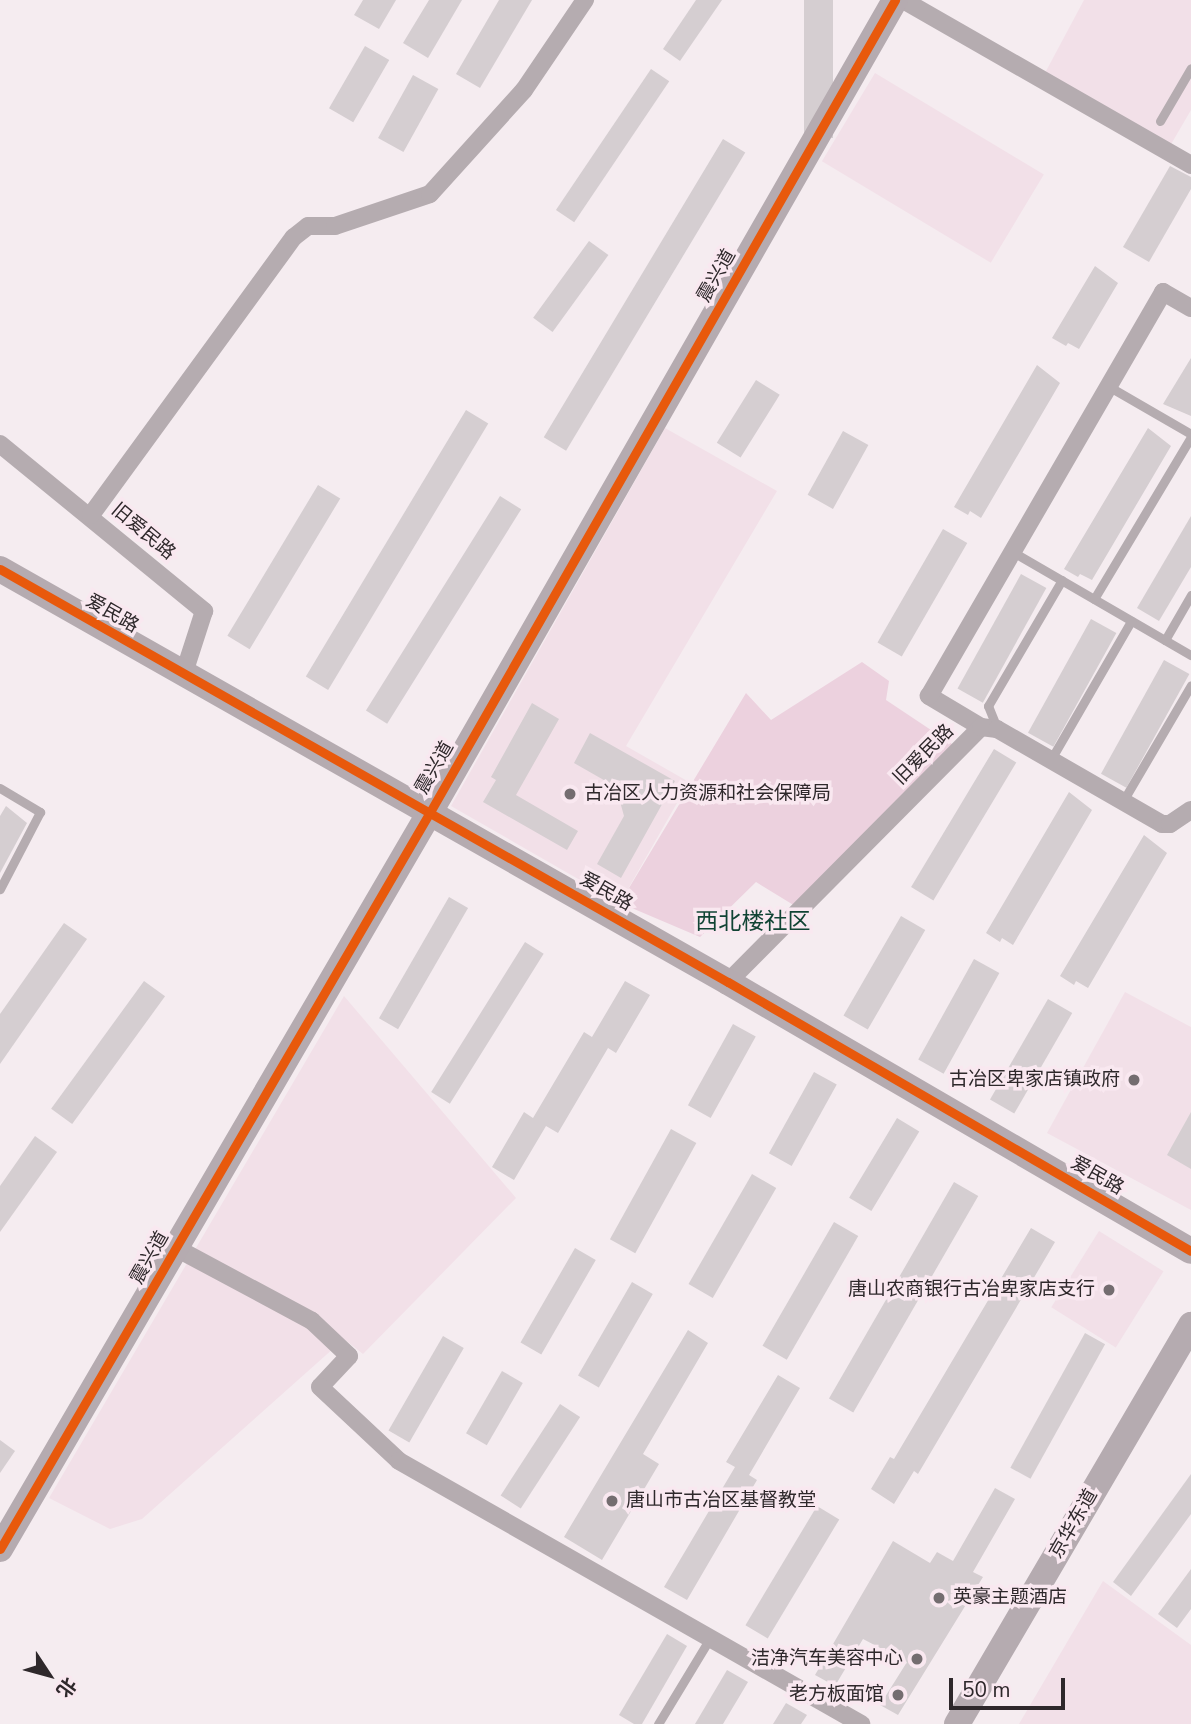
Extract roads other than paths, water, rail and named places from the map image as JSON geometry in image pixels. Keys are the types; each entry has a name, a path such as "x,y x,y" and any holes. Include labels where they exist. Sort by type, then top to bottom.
{"street":[{"name":"震兴道","path":"0,1549 430,812 895,0"},
{"path":"902,0 1191,165"},
{"path":"91,515 294,237 308,226 335,226 430,194 524,90 580,2"},
{"path":"1191,308 1163,292 929,696 1162,824 1170,824 1191,810"},
{"name":"旧爱民路","path":"0,444 91,515 204,611 183,676"},
{"name":"爱民路","path":"0,569 183,676 430,812 728,982 1191,1251"},
{"name":"旧爱民路","path":"728,982 989,728"},
{"path":"176,1248 312,1321 349,1356 320,1387 399,1461 861,1724"},
{"name":"京华东道","path":"957,1724 1191,1325"}],"lane":[{"path":"1160,121 1191,68"},
{"path":"1094,599 1191,435 1108,386"},
{"path":"1013,552 1191,655"},
{"path":"989,728 988,706 1062,580"},
{"path":"1165,640 1191,595"},
{"path":"1051,761 1131,621"},
{"path":"1123,801 1191,685"},
{"path":"0,788 40,812 0,889"},
{"path":"658,1724 710,1636"}],"place":[{"name":"古冶区人力资源和社会保障局","path":"570,794"},
{"name":"古冶区卑家店镇政府","path":"1134,1080"},
{"name":"唐山农商银行古冶卑家店支行","path":"1109,1290"},
{"name":"唐山市古冶区基督教堂","path":"612,1501"},
{"name":"英豪主题酒店","path":"939,1598"},
{"name":"洁净汽车美容中心","path":"917,1659"},
{"name":"老方板面馆","path":"898,1695"}],"district":[{"name":"西北楼社区","path":"753,922"}]}
